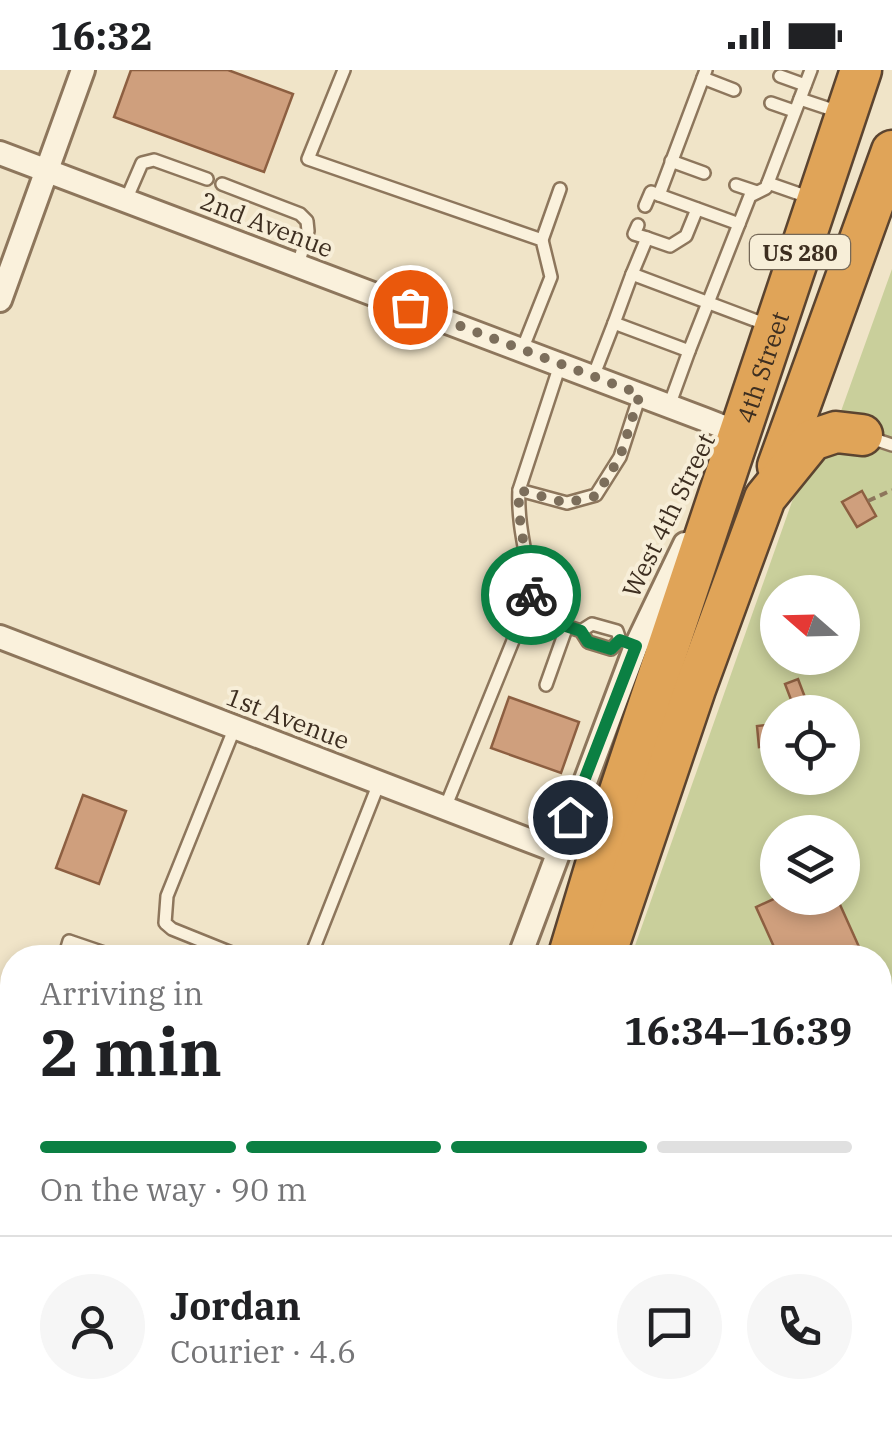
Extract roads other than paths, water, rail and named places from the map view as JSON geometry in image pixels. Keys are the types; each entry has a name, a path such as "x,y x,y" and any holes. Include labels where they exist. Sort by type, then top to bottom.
{"highway":[{"name":"4th Street","path":"739,433 861,70"},
{"name":"4th Street","path":"766,498 892,151"},
{"path":"820,354 825,385 835,408 877,440"},
{"path":"766,498 812,440 836,432 877,440"},
{"name":"US 280","path":"572,945 602,842 739,433"},
{"name":"US 280","path":"608,945 695,689 766,498"}],"street":[{"path":"0,300 83,70"},
{"name":"2nd Avenue","path":"0,152 739,433"},
{"name":"West 4th Street","path":"523,945 628,643 739,433"},
{"name":"1st Avenue","path":"0,637 557,851"}],"lane":[{"path":"344,70 308,158 542,240"},
{"path":"670,406 750,196 766,188 811,70"},
{"path":"666,214 672,162 705,74 734,90"},
{"path":"780,76 805,85"},
{"path":"800,98 846,115"},
{"path":"771,103 794,112"},
{"path":"126,200 142,163 154,160 207,178"},
{"path":"672,162 704,174"},
{"path":"768,183 818,200"},
{"path":"222,184 300,214 307,221 298,265"},
{"path":"736,185 756,192"},
{"path":"522,350 551,277 542,240 560,189"},
{"path":"645,206 651,192 739,224"},
{"path":"638,225 634,234 670,246 686,236 697,209"},
{"path":"593,377 632,274 653,238"},
{"path":"632,274 774,328"},
{"path":"614,323 689,351"},
{"path":"445,808 532,594 518,521 519,490 560,364"},
{"path":"519,490 566,503 596,496 620,457 640,394"},
{"path":"524,612 581,631 588,642 611,649 628,643 617,631 592,624 581,631"},
{"path":"546,684 567,626"},
{"path":"212,945 172,929 165,923 164,914 235,727"},
{"path":"315,945 379,782"}]}
